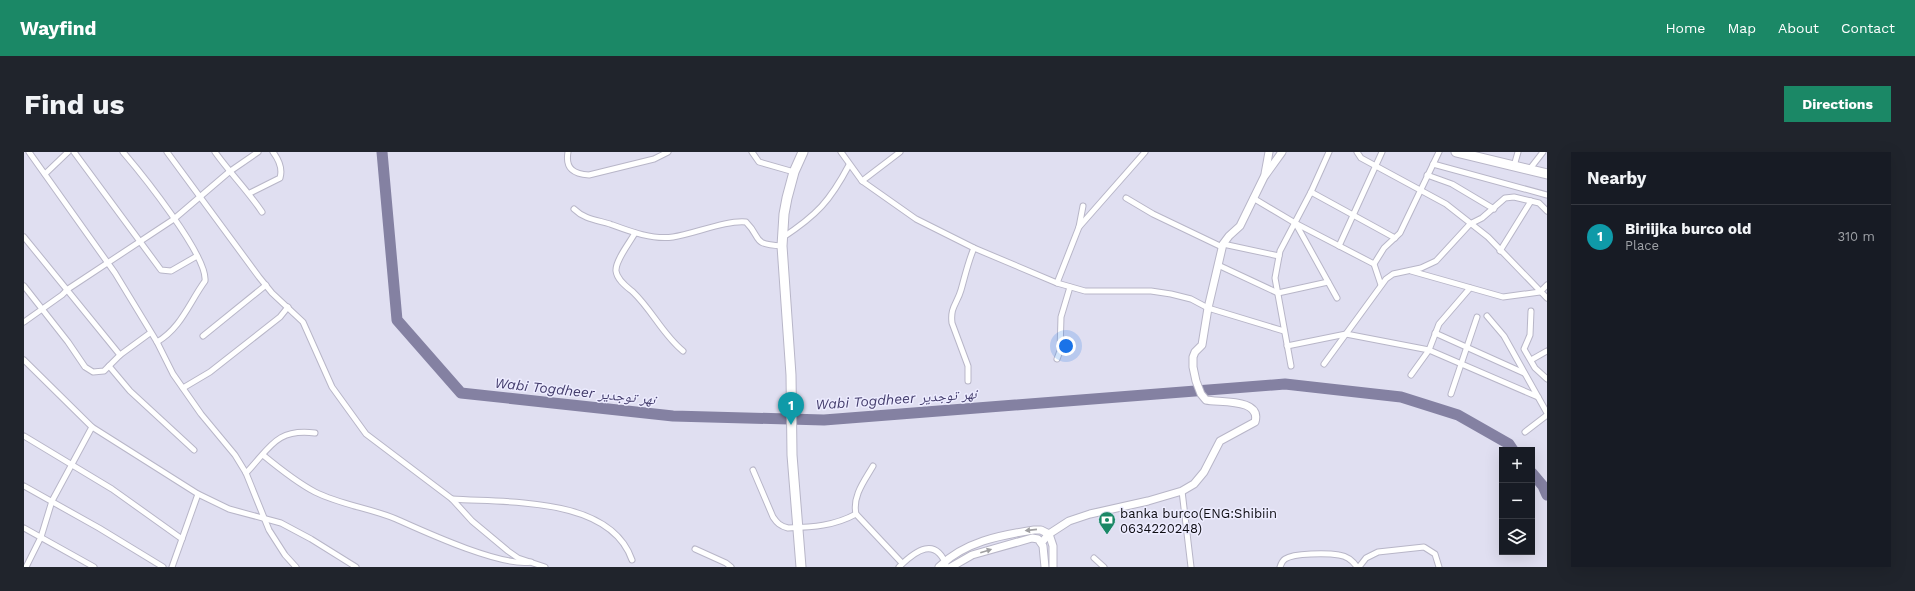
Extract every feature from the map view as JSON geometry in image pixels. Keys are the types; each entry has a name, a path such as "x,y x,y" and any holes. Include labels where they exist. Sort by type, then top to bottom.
{"highway":[{"path":"801,567 792,455 791,375 782,242 784,214 794,172 803,152"},
{"path":"1456,152 1547,174"}],"street":[{"path":"29,152 73,212 118,278 150,333 157,342 173,374 201,414 235,455 246,473 276,542 296,567"},
{"path":"45,174 68,152"},
{"path":"74,152 158,266 165,271 181,266 197,256"},
{"path":"123,152 174,219 204,269 205,281 175,328 167,336 157,342"},
{"path":"167,152 266,285 303,322 332,387 366,434 452,499 472,521 508,551 518,558 545,567"},
{"path":"215,152 229,172 250,193 262,212"},
{"path":"24,322 68,289 174,219 229,172 258,152"},
{"path":"250,193 280,178 280,166 273,152"},
{"path":"568,152 568,164 571,171 589,175 654,159 668,152"},
{"path":"752,152 759,162 794,172"},
{"path":"841,152 862,181 916,219 974,248 1057,283 1070,288 1085,290 1151,291 1171,294 1191,299 1208,308 1284,331"},
{"path":"862,181 900,152"},
{"path":"1079,227 1145,152"},
{"path":"1264,177 1269,152"},
{"path":"1042,542 1050,534 1069,521 1090,514 1148,501 1182,491 1194,484 1204,472 1220,441 1227,436 1249,427 1255,422 1257,417 1255,412 1249,407 1240,403 1213,402 1206,400 1201,394 1192,367 1193,357 1195,352 1202,345 1208,308 1223,246 1229,236 1240,226 1264,177 1282,152"},
{"path":"1291,366 1275,278 1279,256 1329,152"},
{"path":"1357,152 1361,158 1419,191 1446,204 1488,237 1547,298"},
{"path":"1339,246 1382,152"},
{"path":"1374,264 1384,248 1400,233 1439,152"},
{"path":"1514,166 1518,152"},
{"path":"1529,170 1543,152"},
{"path":"1433,164 1547,195"},
{"path":"574,208 582,216 635,233 672,238 740,221 746,222 757,240 765,245 782,242 823,206 831,196 849,165"},
{"path":"1427,175 1452,184 1494,209"},
{"path":"1311,192 1395,238"},
{"path":"1324,364 1381,285 1393,274 1436,261 1470,224 1482,218 1509,197 1531,201 1542,205 1547,211"},
{"path":"1126,198 1153,214 1223,246 1279,256"},
{"path":"1253,198 1295,223 1374,264 1381,285"},
{"path":"1500,251 1531,201"},
{"path":"1057,283 1079,227 1083,206"},
{"path":"1295,223 1337,298"},
{"path":"635,233 618,262 616,272 618,277 637,296 667,335 683,351"},
{"path":"24,237 68,289 120,355"},
{"path":"968,381 968,366 951,317 953,306 961,291 965,270 974,248"},
{"path":"1218,265 1278,293 1328,282"},
{"path":"1410,270 1503,297 1540,292 1547,285"},
{"path":"203,336 266,285"},
{"path":"24,286 43,308 85,367 93,372 99,372 109,366 120,355 150,333"},
{"path":"1057,359 1060,351 1061,317 1070,288"},
{"path":"1411,375 1429,350 1439,324 1470,288"},
{"path":"183,388 210,372 280,317 288,307"},
{"path":"1531,311 1530,335 1524,349 1535,368 1547,379"},
{"path":"1487,316 1504,336 1547,414 1525,432"},
{"path":"1451,394 1477,317"},
{"path":"1435,333 1524,373"},
{"path":"1287,346 1346,334 1429,350 1538,397"},
{"path":"1531,360 1547,351"},
{"path":"24,360 92,427 198,494 229,509 281,523 356,567"},
{"path":"109,366 130,391 194,450"},
{"path":"26,567 41,537 52,501 92,427"},
{"path":"246,473 278,439 286,434 301,432 316,433"},
{"path":"24,436 112,489 182,539"},
{"path":"263,455 293,479 316,492 336,501 396,519 469,556 500,565 516,567 521,567 531,562"},
{"path":"873,466 858,492 855,504 856,514 900,565 922,549 931,548 941,553 946,564"},
{"path":"754,470 777,523 788,528 827,525 844,521 856,514"},
{"path":"24,486 163,567"},
{"path":"1182,491 1191,567"},
{"path":"172,567 198,494"},
{"path":"452,499 500,500 576,512 611,530 623,541 632,560"},
{"path":"24,528 94,567"},
{"path":"939,567 946,564 965,548 983,541 1034,530 1042,530 1050,534 1053,546 1053,567"},
{"path":"951,567 972,555 1006,545 1032,538 1042,542"},
{"path":"1042,542 1045,567"},
{"path":"1280,567 1283,561 1290,557 1317,554 1339,555 1351,560 1358,567 1366,558 1378,552 1424,547 1435,554 1439,567"},
{"path":"695,549 726,563 731,567"},
{"path":"1094,558 1104,567"}],"waterway":[{"name":"Wabi Togdheer نهر توجدير","path":"382,152 397,320 461,393 673,416 824,420 1285,384 1401,397 1458,415 1509,444 1511,447"},
{"name":"Wabi Togdheer نهر توجدير","path":"1535,477 1543,486 1547,495"}],"place":[{"name":"Biriijka burco old","path":"791,425"},
{"name":"banka burco(ENG:Shibiin 0634220248)","path":"1107,535"}]}
